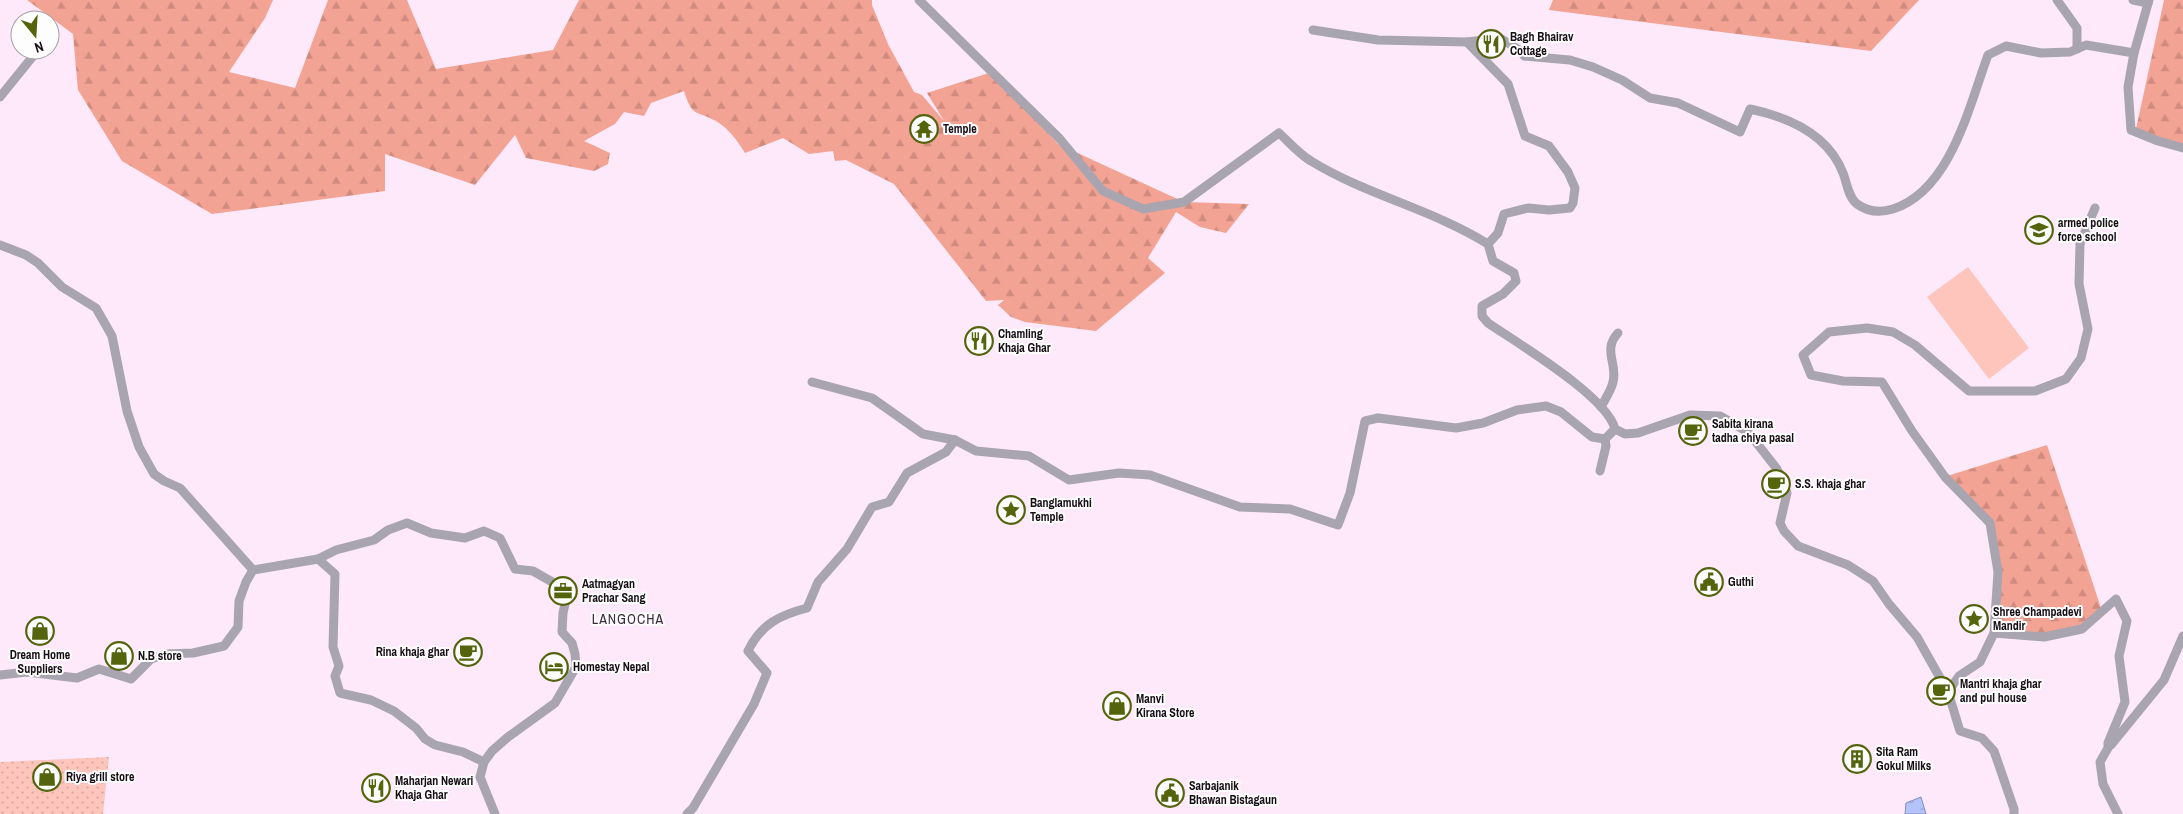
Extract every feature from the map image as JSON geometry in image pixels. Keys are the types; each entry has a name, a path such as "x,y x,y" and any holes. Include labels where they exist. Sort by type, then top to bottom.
{"street":[{"path":"919,0 1060,139 1103,191 1143,209 1184,202 1279,133 1309,160 1351,182 1419,209 1472,234 1488,244 1493,261 1514,273 1516,281 1503,294 1482,306 1482,316 1488,323 1586,391 1613,420 1615,428 1625,434 1638,433 1690,415 1720,416 1748,432 1776,469 1787,493 1780,523 1784,530 1798,546 1848,565 1873,581 1916,637 1948,692 1960,731 1982,738 1994,751 2014,809 2014,814"},
{"path":"2057,0 2077,28 2077,49"},
{"path":"2133,0 2149,2 2134,53 2128,87 2131,130 2183,148"},
{"path":"1314,30 1378,40 1467,42 1500,38 1520,51 1524,56 1570,60 1593,67 1622,80 1650,98 1678,103 1740,132 1750,109 1781,118 1819,138 1836,157 1855,203 1869,210 1882,212 1900,206 1918,196 1951,154 1988,55 2006,46 2041,53 2070,52 2086,45 2134,53"},
{"path":"1467,42 1508,84 1525,136 1549,146 1568,172 1575,188 1573,203 1570,208 1549,210 1528,208 1504,214 1498,233 1488,244"},
{"path":"0,97 30,60"},
{"path":"1948,692 1959,676 1980,662 1994,633 1998,572 1990,522 1945,477 1912,431 1882,382 1843,382 1811,375 1803,354 1829,332 1867,328 1893,332 1915,345 1969,391 2035,391 2066,378 2081,358 2088,329 2079,284 2080,244 2095,208"},
{"path":"0,245 26,255 38,263 62,287 96,308 112,336 127,411 139,446 151,469 164,481 180,488 253,570"},
{"path":"1601,407 1614,380 1610,351 1614,338 1618,333"},
{"path":"812,382 872,398 923,434 955,440 976,451 1029,456 1069,480 1119,473 1150,475 1240,508 1290,509 1338,525 1350,493 1365,421 1378,418 1456,428 1483,423 1517,410 1546,406 1561,412 1592,437 1605,438 1615,428"},
{"path":"1600,471 1606,446 1605,438"},
{"path":"687,814 693,808 754,704 767,673 748,651 752,643 769,624 783,615 808,608 818,582 847,549 872,507 889,502 907,473 946,452 955,440"},
{"path":"253,570 318,559 336,550 374,540 388,530 407,523 431,533 465,538 484,531 500,538 515,569 533,571 568,591 563,613 562,632 572,643 576,654 576,667 555,703 497,746 484,762 480,777 495,814"},
{"path":"318,559 335,574 333,647 339,666 335,676 340,693 371,700 394,711 416,728 425,740 463,752 484,762"},
{"path":"0,675 27,672 77,678 99,670 132,679 150,659 166,654 193,652 224,646 238,627 239,601 253,570"},
{"path":"1994,633 2044,636 2082,629 2116,599 2127,621 2120,656 2126,702 2108,743 2108,748"},
{"path":"2118,814 2103,784 2100,762 2108,748 2164,680 2183,636"}],"shaded area":[{"path":"1968,267 2029,348 1989,379 1927,297"},
{"path":"109,757 103,814 0,814 0,762"}],"green space":[{"path":"27,0 273,0 265,18 229,72 295,88 328,0 407,0 436,69 553,50 579,0 872,0 872,5 888,44 914,92 922,95 944,121 927,93 992,72 1058,144 1184,202 1249,204 1226,233 1200,227 1176,212 1148,258 1165,273 1096,331 1025,322 1011,317 998,305 1004,300 986,301 894,184 846,160 835,161 833,151 809,154 783,138 745,153 736,139 725,128 716,121 692,109 684,91 651,103 644,116 624,112 615,124 584,141 610,153 608,164 594,171 526,158 515,135 475,185 385,154 385,191 212,214 122,161 78,90 73,34 60,24 60,10 41,10"},
{"path":"1553,0 1919,0 1871,51 1549,10"},
{"path":"2164,0 2183,0 2183,150 2136,129"},
{"path":"2047,445 2102,611 2080,626 2044,633 1994,633 1994,523 1947,476"}],"water":[{"path":"1921,797 1926,814 1905,814 1906,803"}],"place":[{"name":"Bagh Bhairav Cottage","path":"1491,44"},
{"name":"Temple","path":"924,129"},
{"name":"armed police force school","path":"2039,230"},
{"name":"Chamling Khaja Ghar","path":"979,341"},
{"name":"Sabita kirana tadha chiya pasal","path":"1693,431"},
{"name":"S.S. khaja ghar","path":"1776,484"},
{"name":"Banglamukhi Temple","path":"1011,510"},
{"name":"Guthi","path":"1709,582"},
{"name":"Aatmagyan Prachar Sang","path":"563,591"},
{"name":"Shree Champadevi Mandir","path":"1974,619"},
{"name":"Dream Home Suppliers","path":"40,631"},
{"name":"Rina khaja ghar","path":"468,652"},
{"name":"N.B store","path":"119,656"},
{"name":"Homestay Nepal","path":"554,667"},
{"name":"Mantri khaja ghar and pul house","path":"1941,691"},
{"name":"Manvi Kirana Store","path":"1117,706"},
{"name":"Sita Ram Gokul Milks","path":"1857,759"},
{"name":"Riya grill store","path":"47,777"},
{"name":"Maharjan Newari Khaja Ghar","path":"376,788"},
{"name":"Sarbajanik Bhawan Bistagaun","path":"1170,793"}],"district":[{"name":"LANGOCHA","path":"628,619"}]}
